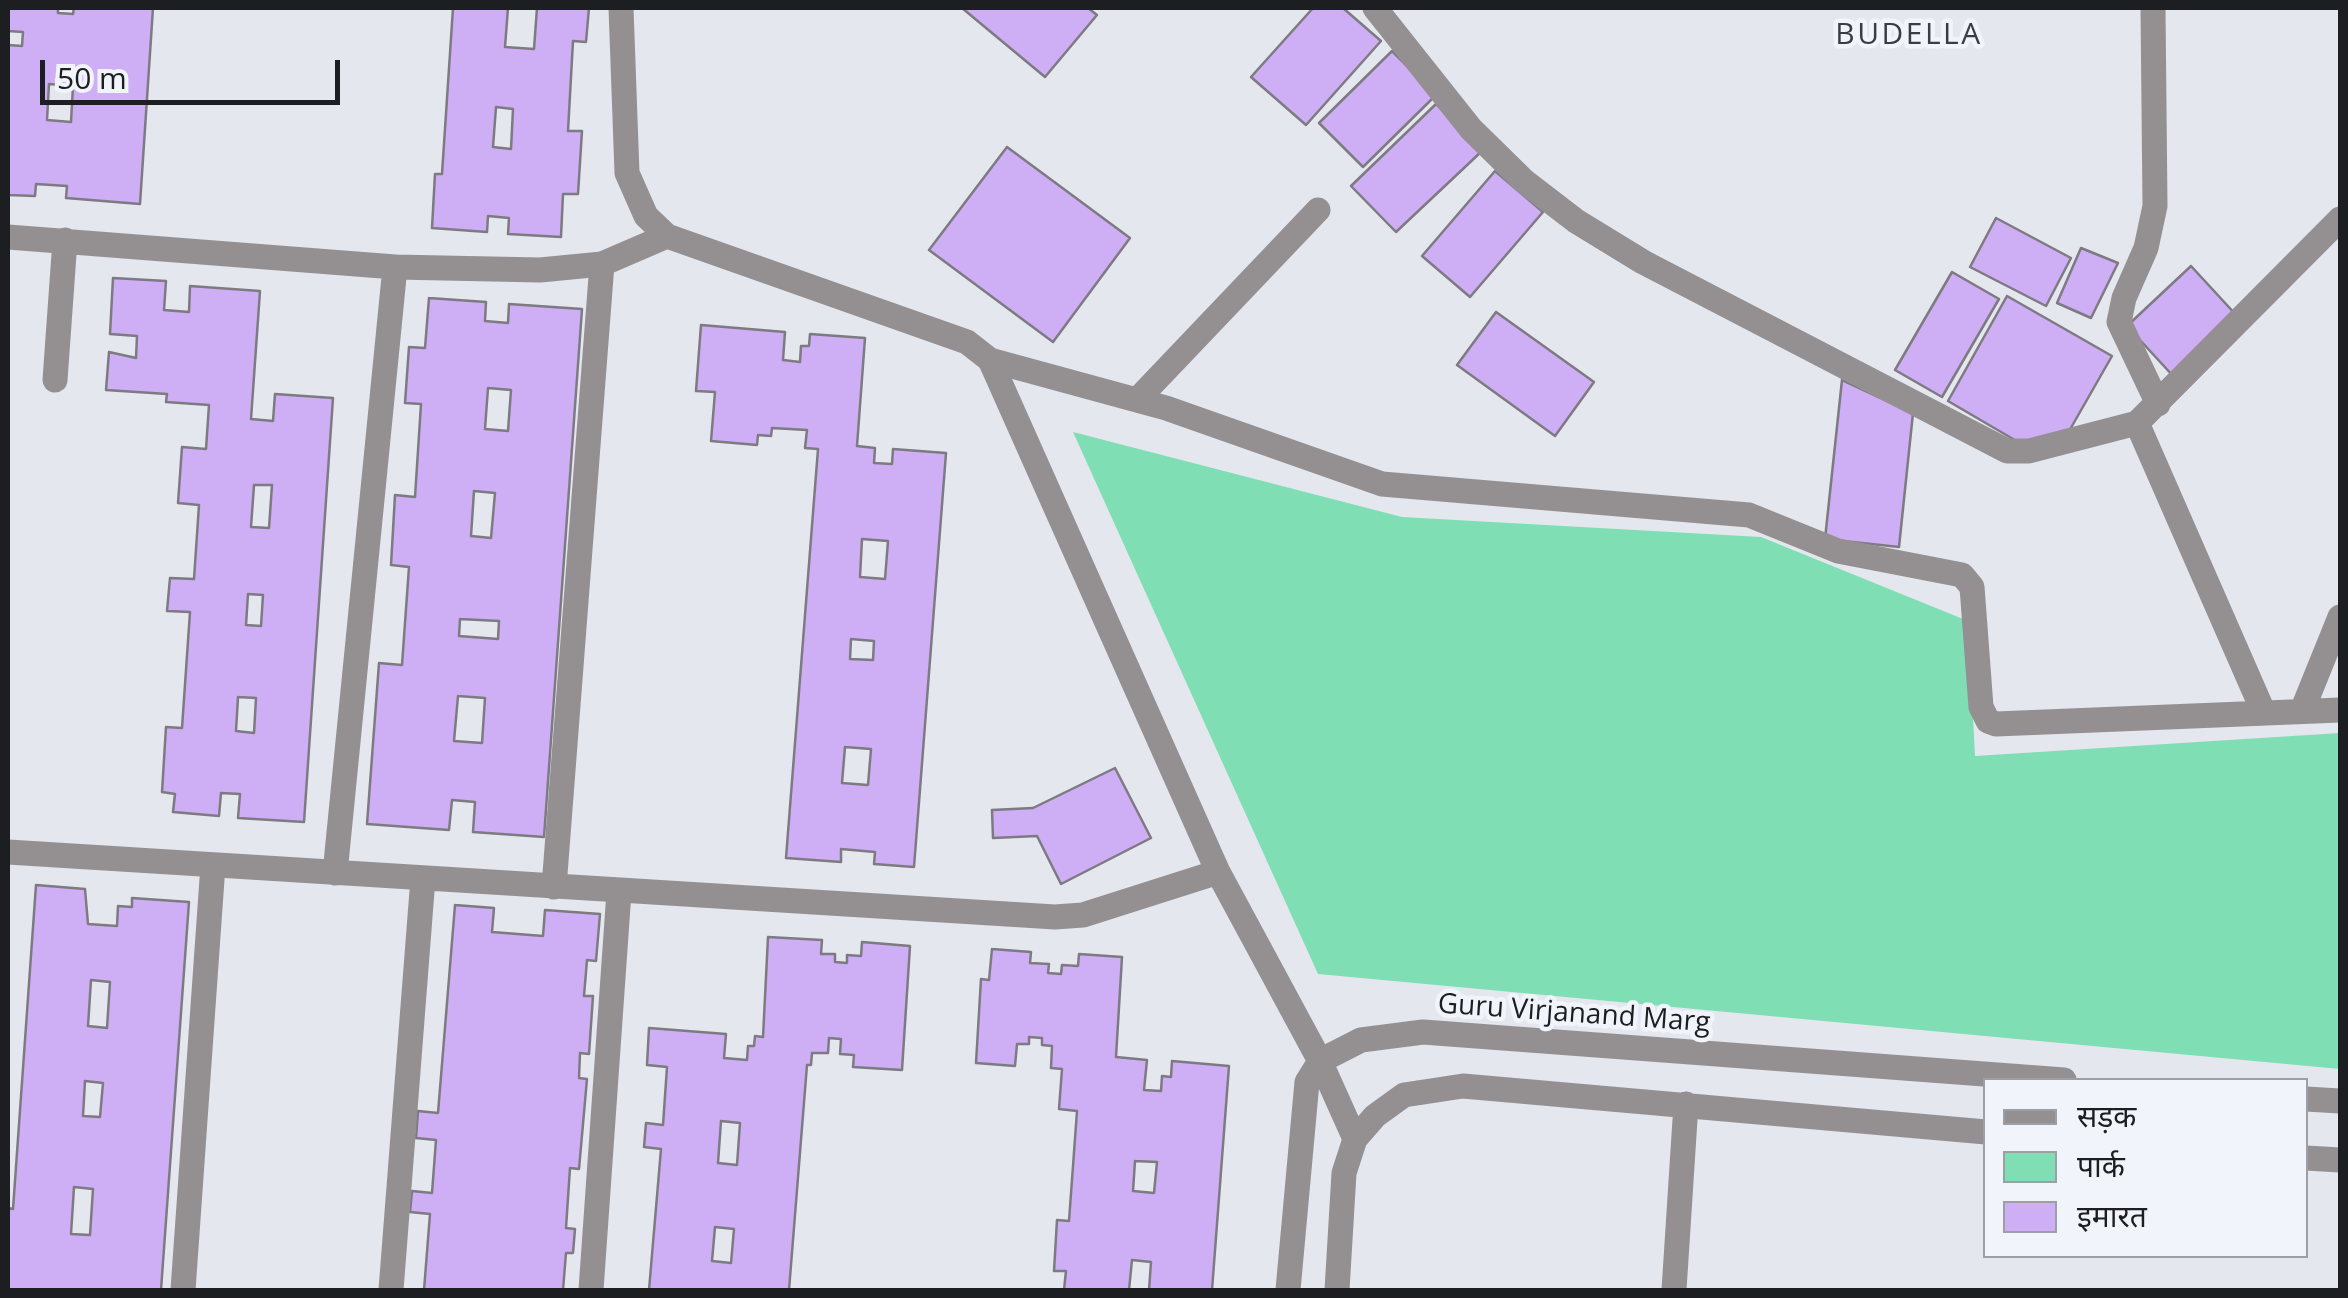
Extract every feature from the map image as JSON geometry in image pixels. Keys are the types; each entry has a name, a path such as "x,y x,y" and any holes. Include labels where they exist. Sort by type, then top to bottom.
{"street":[{"path":"621,8 627,173 646,216 668,236 967,342 990,360 1138,400 1406,490 1749,516 1838,551 1962,575 1972,587 1981,706 1988,720 1996,724 2340,710"},
{"path":"1375,8 1471,129 1524,181 1643,262 2008,451 2029,451 2137,423 2340,219"},
{"path":"2153,8 2155,206 2146,248 2124,298 2119,322 2158,404"},
{"path":"1138,400 1318,210"},
{"path":"8,237 395,267 540,270 602,264 668,236"},
{"path":"55,380 65,240"},
{"path":"554,887 602,264"},
{"path":"335,873 395,267"},
{"path":"990,360 1218,872 1320,1062 1355,1140"},
{"path":"2137,423 2263,711"},
{"path":"2302,710 2340,617"},
{"path":"8,870 8,852 1055,917 1083,915 1218,872"},
{"path":"183,1290 213,865"},
{"path":"391,1290 423,878"},
{"path":"592,1290 619,892"},
{"name":"Guru Virjanand Marg","path":"1320,1062 1361,1040 1424,1032 2037,1078"},
{"path":"1288,1290 1304,1097 1311,1071 1320,1062"},
{"path":"1337,1290 1344,1173 1355,1140 1375,1116 1404,1095 1464,1086 1983,1132"},
{"path":"2308,1098 2340,1101"},
{"path":"1674,1290 1686,1104"},
{"path":"2308,1158 2340,1160"}],"green space":[{"path":"1073,432 1402,517 1761,537 1968,621 1975,756 2340,733 2340,1069 1318,974"}],"building":[{"path":"8,8 58,8 58,13 73,14 74,8 153,8 140,204 66,198 67,186 36,184 35,196 8,195 8,45 22,46 23,32 8,31","holes":["49,84 73,86 71,122 47,120"]},
{"path":"453,8 508,8 505,47 534,49 537,8 589,8 586,42 573,41 568,131 582,131 578,194 563,194 561,237 508,234 509,218 488,216 487,232 432,228 435,174 442,174","holes":["496,107 513,109 511,149 493,147"]},
{"path":"962,8 1088,8 1097,15 1045,77"},
{"path":"1313,8 1343,8 1381,41 1306,125 1251,77"},
{"path":"1392,51 1436,95 1363,167 1319,123"},
{"path":"1436,104 1482,151 1396,232 1351,186"},
{"path":"1007,147 1130,238 1053,342 929,250"},
{"path":"1495,171 1543,212 1470,297 1422,256"},
{"path":"1996,218 2071,258 2046,306 1970,267"},
{"path":"2081,248 2118,263 2091,318 2057,303"},
{"path":"2191,266 2238,317 2174,377 2127,326"},
{"path":"1952,272 1999,299 1942,397 1895,370"},
{"path":"113,278 166,281 164,310 189,312 190,286 260,291 251,419 273,421 275,394 333,398 304,822 238,818 240,794 221,793 219,816 173,812 175,794 162,792 166,727 182,728 190,612 167,611 170,578 194,579 199,505 178,503 182,447 206,449 209,405 166,402 167,394 106,390 109,352 136,358 137,336 110,334","holes":["254,485 272,485 269,528 251,527","248,594 263,595 261,626 246,625","238,697 256,698 254,733 236,731"]},
{"path":"2007,296 2112,356 2068,433 2025,446 1948,401"},
{"path":"429,298 486,302 485,321 508,323 509,304 582,309 544,837 473,832 475,802 452,800 449,830 367,824 379,663 402,665 409,567 391,565 395,495 415,497 421,404 405,403 409,347 425,348","holes":["488,388 511,390 508,431 485,429","474,491 495,493 491,538 471,536","460,619 499,621 498,639 459,636","458,696 485,698 482,743 454,741"]},
{"path":"1496,312 1594,382 1555,436 1457,365"},
{"path":"701,325 785,332 783,360 800,362 801,346 809,346 810,334 865,338 857,446 875,448 874,463 892,464 893,449 946,453 914,867 874,864 875,852 841,849 841,862 786,858 818,449 805,448 807,430 772,428 771,436 758,435 757,445 711,441 715,392 696,391","holes":["862,539 888,541 885,579 860,577","851,639 874,641 873,660 850,659","845,747 871,749 868,785 842,783"]},
{"path":"1842,380 1913,413 1899,547 1825,539"},
{"path":"1115,768 1151,838 1061,884 1037,836 993,838 992,810 1033,808"},
{"path":"36,885 85,889 88,924 117,926 118,906 132,907 132,898 189,902 161,1290 8,1290 8,1208 13,1209","holes":["91,980 110,982 107,1028 88,1026","85,1081 103,1083 100,1117 83,1116","74,1187 93,1189 90,1235 71,1234"]},
{"path":"455,905 494,908 492,932 543,936 545,910 600,914 596,961 587,960 584,996 593,996 589,1054 580,1053 579,1078 587,1079 579,1169 570,1168 566,1228 575,1229 573,1253 566,1253 563,1290 424,1290 430,1214 410,1212 412,1191 432,1193 436,1140 416,1138 418,1111 438,1113"},
{"path":"768,937 822,940 821,954 835,954 835,962 847,963 847,955 861,956 862,942 910,946 902,1070 853,1067 854,1055 840,1054 841,1039 829,1038 828,1053 812,1053 811,1065 807,1065 789,1290 649,1290 661,1149 644,1147 646,1123 663,1125 667,1067 647,1065 649,1028 726,1034 724,1058 747,1060 748,1046 754,1046 755,1036 763,1037","holes":["721,1121 740,1123 737,1165 718,1163","715,1227 734,1229 731,1263 712,1261"]},
{"path":"992,949 1031,952 1030,963 1049,964 1048,973 1061,974 1062,965 1078,966 1079,954 1122,957 1116,1057 1147,1060 1144,1090 1161,1091 1162,1076 1171,1077 1172,1061 1229,1066 1212,1290 1149,1290 1151,1262 1132,1260 1129,1290 1064,1290 1066,1271 1054,1271 1057,1220 1069,1221 1077,1111 1059,1109 1062,1069 1051,1068 1052,1046 1042,1045 1042,1038 1029,1037 1029,1044 1017,1044 1015,1066 976,1063 981,979 989,980","holes":["1135,1161 1157,1162 1154,1193 1133,1191"]}],"district":[{"name":"BUDELLA","path":"1909,35"}]}
